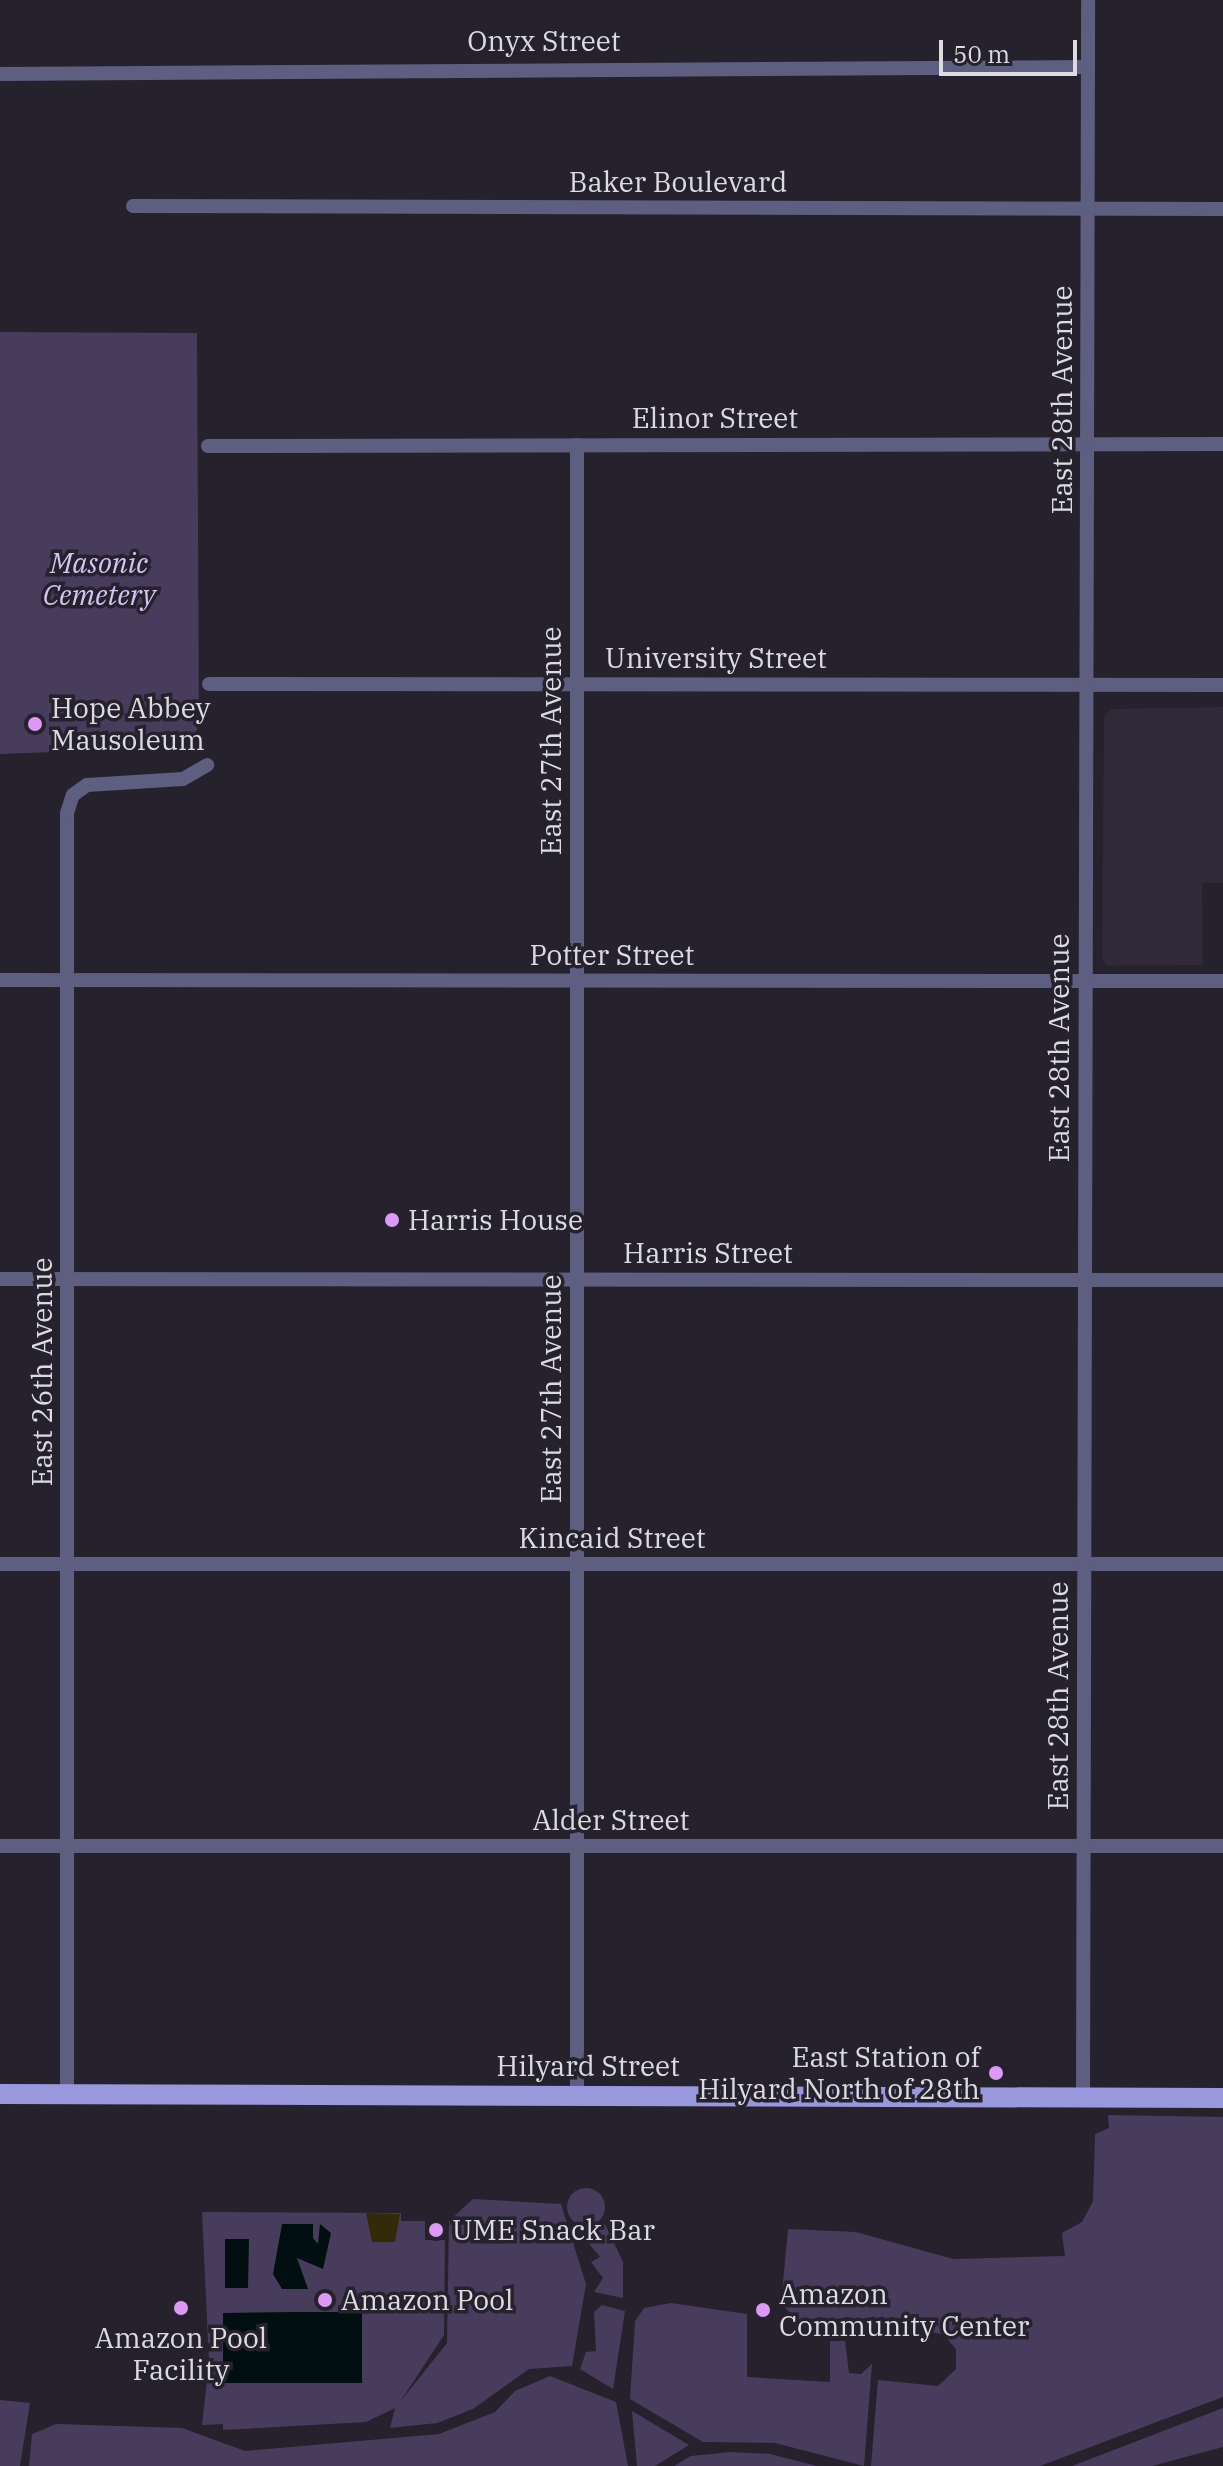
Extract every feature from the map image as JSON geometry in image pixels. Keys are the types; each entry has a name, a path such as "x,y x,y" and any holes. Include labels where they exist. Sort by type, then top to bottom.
{"main road":[{"name":"Hilyard Street","path":"0,2094 1223,2098"}],"street":[{"name":"East 28th Avenue","path":"1083,2096 1088,0"},
{"name":"Onyx Street","path":"0,74 1088,67"},
{"name":"Baker Boulevard","path":"133,206 1223,209"},
{"name":"Elinor Street","path":"208,446 1223,444"},
{"name":"East 27th Avenue","path":"577,445 577,2094"},
{"name":"University Street","path":"209,684 1223,685"},
{"name":"East 26th Avenue","path":"67,2094 66,825 73,795 96,782 183,779 207,765"},
{"name":"Potter Street","path":"0,980 1223,981"},
{"name":"Harris Street","path":"0,1279 1223,1280"},
{"name":"Kincaid Street","path":"0,1564 1223,1564"},
{"name":"Alder Street","path":"0,1846 1223,1846"}],"shaded area":[{"path":"1223,707 1223,883 1202,883 1203,965 1108,966 1102,960 1104,716 1111,709"},
{"path":"282,2224 313,2224 313,2238 318,2244 320,2224 331,2233 323,2269 297,2258 308,2289 282,2289 273,2274"},
{"path":"225,2239 249,2239 248,2288 225,2288"},
{"path":"362,2312 362,2383 223,2383 223,2313"}],"green space":[{"name":"Masonic Cemetery","path":"0,332 197,333 199,722 192,747 0,754"},
{"path":"1108,2115 1223,2117 1223,2397 1040,2466 871,2466 878,2380 938,2386 956,2369 956,2349 943,2334 928,2332 927,2318 887,2318 887,2329 807,2329 781,2304 788,2229 856,2232 953,2259 1065,2256 1062,2233 1082,2222 1093,2201 1095,2134 1109,2128"},
{"path":"586,2188 599,2194 605,2207 599,2220 586,2226 573,2220 567,2207 573,2194"},
{"name":"Amazon Pool","path":"473,2199 561,2204 586,2284 572,2366 529,2369 473,2409 437,2423 390,2428 395,2408 366,2422 223,2430 223,2424 202,2425 209,2362 202,2212 401,2213 401,2221 425,2221 425,2240 445,2240 444,2335 400,2402 447,2343 449,2221"},
{"path":"605,2224 623,2262 623,2298 594,2292 603,2278 591,2262 600,2257 584,2238"},
{"path":"671,2303 747,2314 747,2377 830,2382 830,2341 845,2341 849,2373 861,2374 872,2364 864,2466 775,2443 703,2442 630,2399 635,2321 644,2308"},
{"path":"602,2305 625,2311 613,2389 580,2369 586,2352 596,2351 594,2312"},
{"path":"550,2376 616,2402 628,2466 29,2466 32,2434 56,2424 182,2428 245,2451 439,2434 495,2412 515,2391"},
{"path":"0,2400 30,2403 20,2466 0,2466"},
{"path":"1223,2408 1223,2447 1152,2466 1072,2466"},
{"path":"632,2411 689,2445 655,2466 637,2466"},
{"path":"731,2452 770,2454 817,2466 674,2466 691,2456"}],"sand":[{"path":"366,2213 400,2214 395,2242 372,2242"}],"place":[{"name":"Hope Abbey Mausoleum","path":"35,724"},
{"name":"Harris House","path":"392,1220"},
{"name":"East Station of Hilyard North of 28th","path":"996,2073"},
{"name":"UME Snack Bar","path":"436,2230"},
{"name":"Amazon Pool","path":"325,2300"},
{"name":"Amazon Pool Facility","path":"181,2308"},
{"name":"Amazon Community Center","path":"763,2310"}]}
